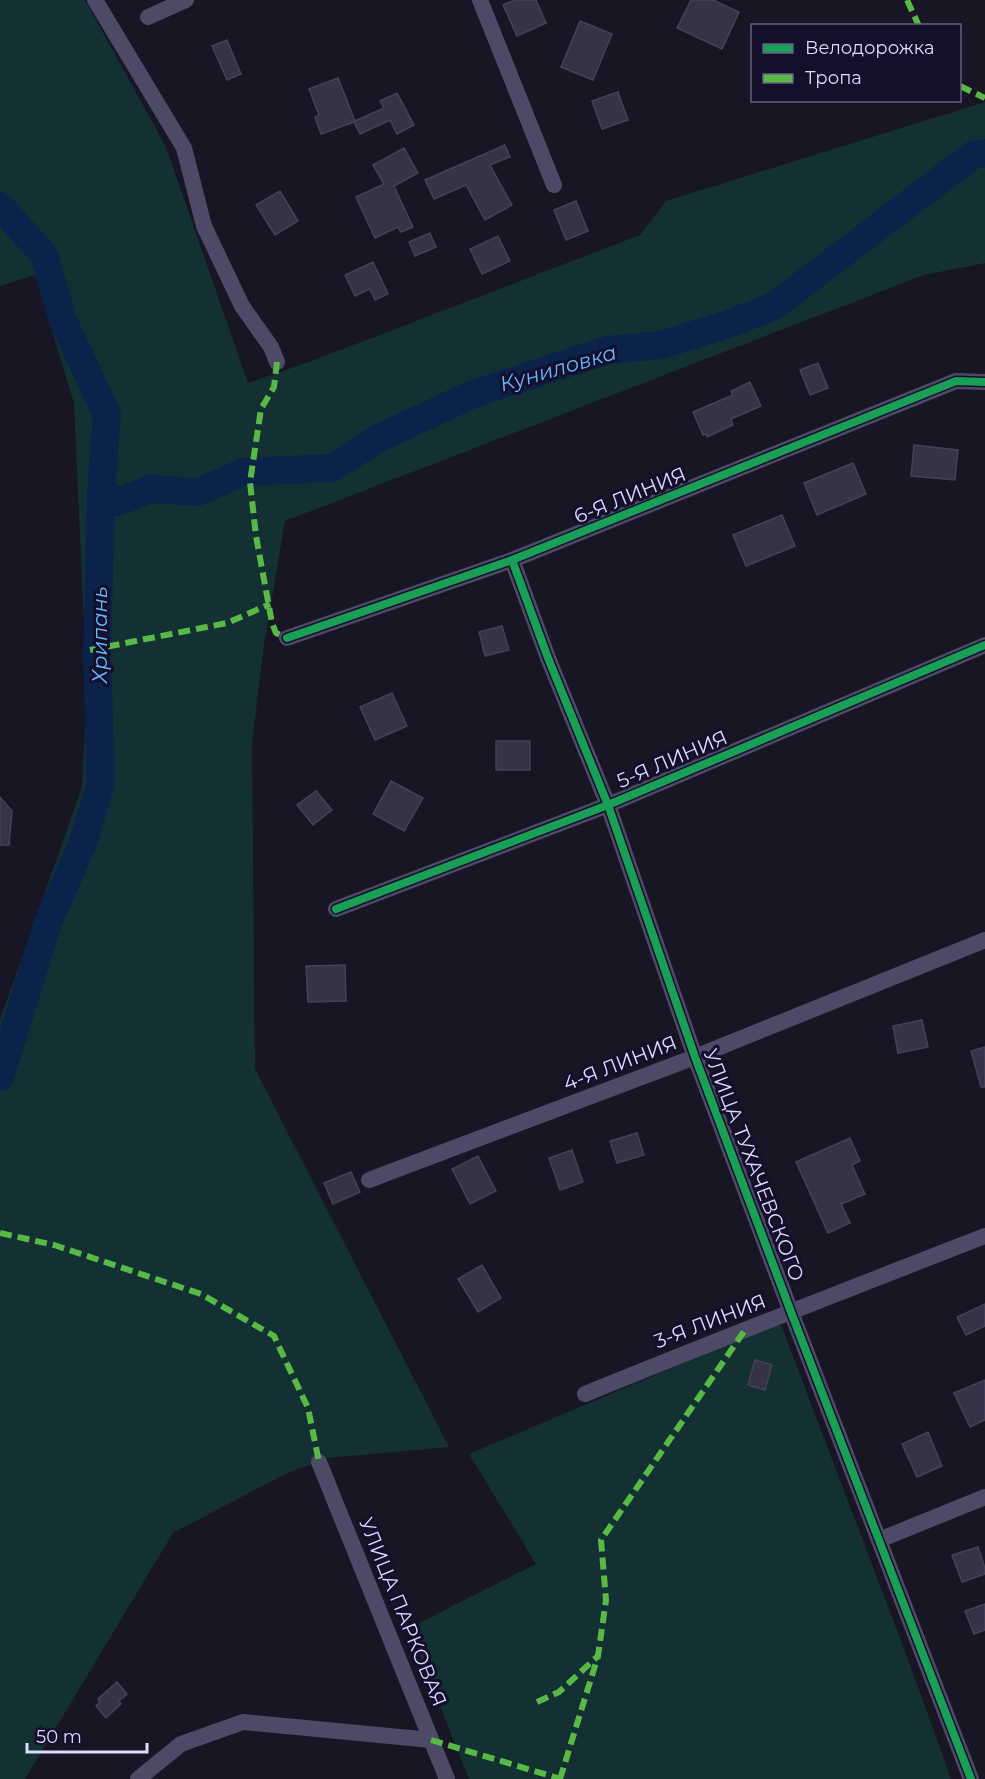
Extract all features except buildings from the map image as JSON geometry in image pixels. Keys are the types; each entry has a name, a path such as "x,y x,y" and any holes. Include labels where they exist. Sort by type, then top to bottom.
{"street":[{"path":"95,0 184,148 204,226 242,306 270,347 277,362"},
{"path":"148,17 186,0"},
{"path":"480,0 554,185"},
{"name":"6-Я ЛИНИЯ","path":"287,638 512,560 956,381 984,382"},
{"name":"УЛИЦА ТУХАЧЕВСКОГО","path":"512,560 548,658 608,805 695,1057 791,1312 971,1779"},
{"name":"5-Я ЛИНИЯ","path":"336,909 608,805 985,645"},
{"name":"4-Я ЛИНИЯ","path":"369,1180 695,1057 985,940"},
{"name":"3-Я ЛИНИЯ","path":"585,1394 747,1328 985,1236"},
{"name":"УЛИЦА ПАРКОВАЯ","path":"319,1462 447,1779"},
{"path":"879,1540 985,1497"},
{"path":"138,1779 181,1744 243,1722 431,1740"}],"green space":[{"path":"0,0 85,0 166,147 248,383 317,359 640,235 666,201 985,102 985,263 924,275 285,521 264,645 252,744 255,1069 449,1447 327,1458 285,1474 173,1533 25,1779 0,1779 0,1020 82,787 87,691 74,403 35,275 0,286"},
{"path":"780,1322 951,1779 469,1779 409,1628 536,1564 469,1454"}],"waterway":[{"name":"Куниловка","path":"101,494 118,502 150,489 198,492 244,472 332,468 377,439 473,394 608,350 661,345 728,324 774,306 973,155 985,153"},
{"name":"Хрипань","path":"0,206 44,255 63,321 107,414 101,494 97,656 101,782 83,843 48,922 0,1077"}],"marked path":[{"path":"907,0 918,24"},
{"path":"961,86 985,98"},
{"path":"277,362 274,387 261,409 250,482 256,536 272,623 276,633 287,638"},
{"path":"90,650 227,623 270,604"},
{"path":"0,1233 54,1245 201,1294 274,1336 308,1408 319,1462"},
{"path":"560,1779 598,1656 606,1600 601,1540 747,1327"},
{"path":"537,1702 559,1692 598,1656"},
{"path":"431,1740 561,1779"}],"cycle path":[{"path":"287,638 512,560 956,381 985,382"},
{"path":"512,560 548,658 608,805 695,1057 791,1312 971,1779"},
{"path":"336,909 608,805 985,645"}]}
